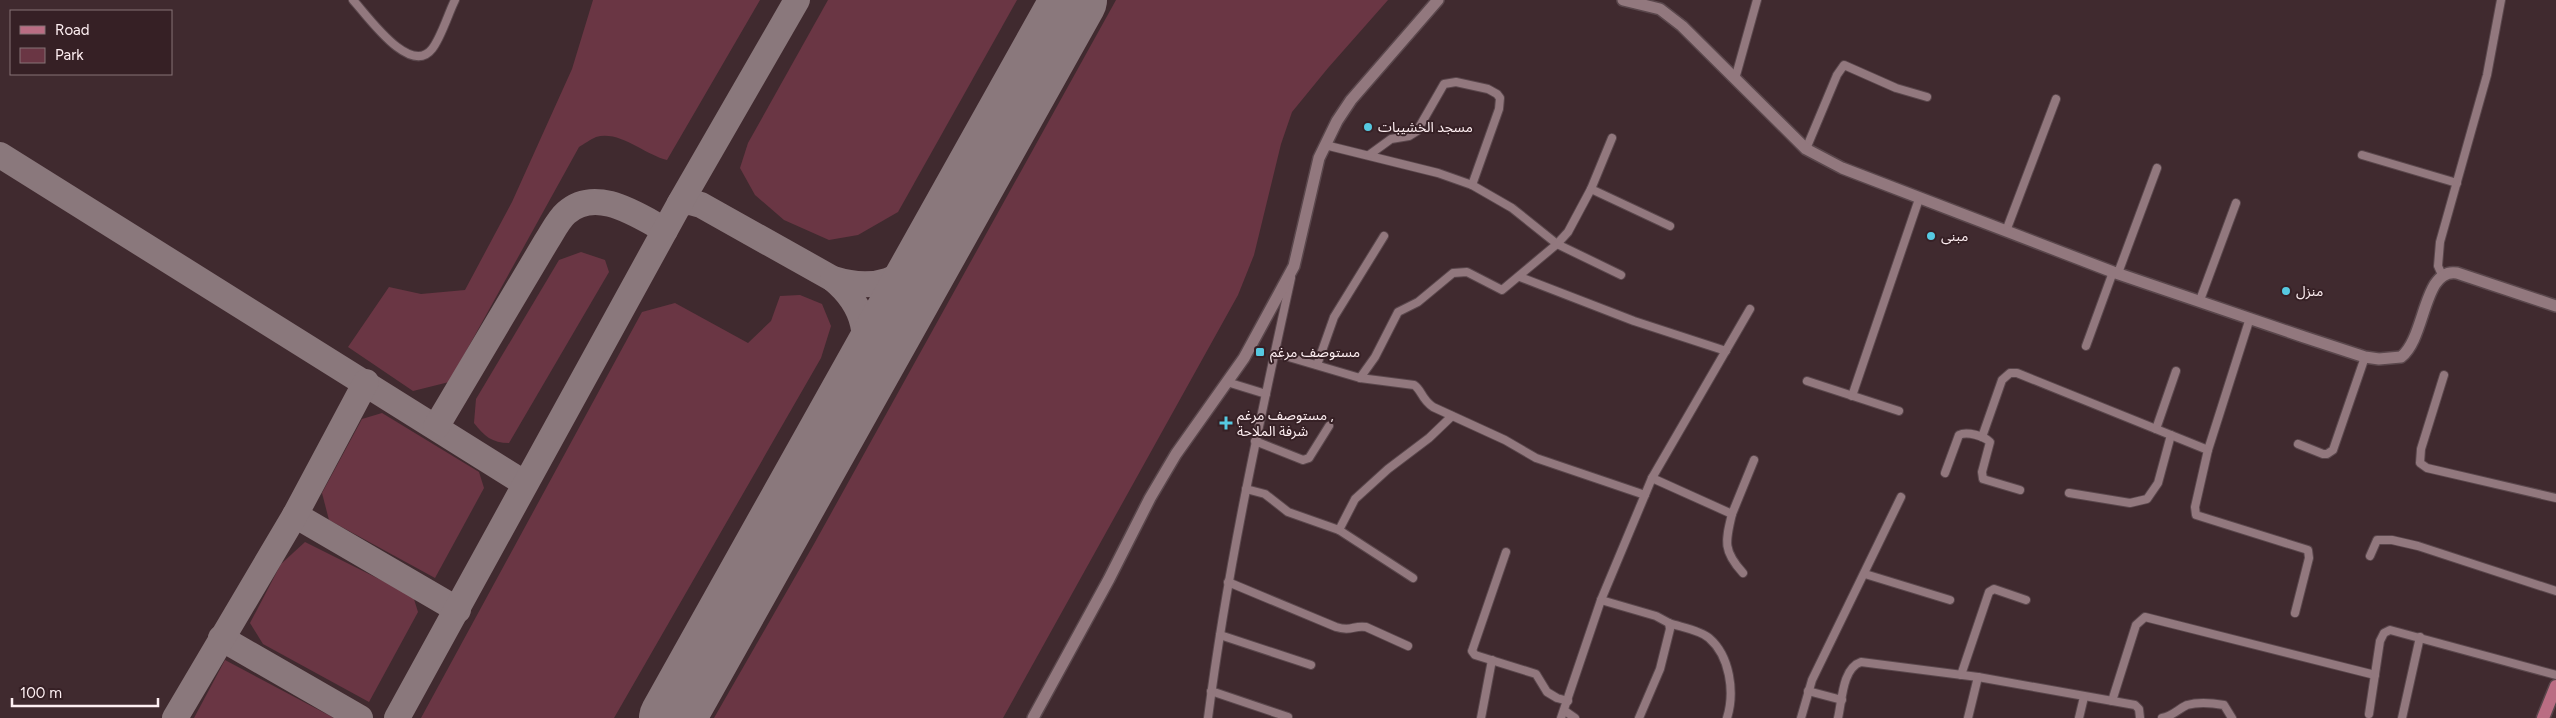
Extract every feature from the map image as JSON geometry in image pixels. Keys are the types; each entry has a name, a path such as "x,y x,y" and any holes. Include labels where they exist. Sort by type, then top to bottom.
{"main road":[{"path":"1033,718 1109,579 1150,498 1176,454 1244,358 1294,266 1312,184 1325,145 1351,100 1438,0"},
{"path":"1623,0 1651,3 1660,9 1682,26 1806,149 1842,168 2116,273 2365,357 2397,359 2408,351 2434,283 2442,274 2457,273 2556,306"},
{"path":"2543,718 2556,686"}],"street":[{"path":"353,0 395,46 406,55 417,57 425,55 433,49 455,0"},
{"path":"1736,80 1758,0"},
{"path":"2442,274 2438,253 2493,49 2500,0"},
{"path":"1806,149 1837,75 1844,65 1896,88 1927,97"},
{"path":"1369,155 1391,138 1409,136 1417,131 1444,84 1456,82 1488,88 1500,98 1499,108 1472,185"},
{"path":"2006,231 2056,98"},
{"path":"1360,378 1375,356 1398,312 1418,302 1453,273 1467,272 1502,290 1558,244 1578,217 1592,189 1612,138"},
{"path":"1325,145 1438,173 1472,185 1512,208 1558,244 1621,276"},
{"path":"2362,154 2457,184"},
{"path":"2086,346 2157,168"},
{"path":"1592,189 1670,226"},
{"path":"1852,396 1919,199"},
{"path":"2200,300 2236,203"},
{"path":"1317,365 1334,317 1384,236"},
{"path":"1208,718 1228,582 1255,441 1294,266"},
{"path":"1520,277 1634,321 1726,350"},
{"path":"1575,718 1563,714 1601,600 1652,478 1750,309"},
{"path":"2250,318 2208,450 2196,515 2308,550 2310,558 2295,613"},
{"path":"1275,353 1360,378 1417,386 1425,402 1505,440 1536,458 1645,495"},
{"path":"2298,444 2323,454 2333,450 2365,357"},
{"path":"2156,429 2176,371"},
{"path":"1982,437 2002,380 2010,373 2017,373 2208,450"},
{"path":"2444,375 2421,450 2420,463 2427,468 2556,498"},
{"path":"1807,381 1899,411"},
{"path":"1227,382 1266,394"},
{"path":"1339,530 1355,499 1388,469 1429,438 1452,416"},
{"path":"1255,441 1303,460 1309,458 1329,426"},
{"path":"1945,473 1959,435 1964,433 1982,437 1990,442 1982,472 1984,479 2020,490"},
{"path":"2069,493 2130,503 2147,499 2158,483 2171,435"},
{"path":"1743,573 1732,561 1727,550 1726,541 1732,514 1754,460"},
{"path":"1652,478 1732,514"},
{"path":"1246,489 1266,494 1288,512 1339,530 1413,578"},
{"path":"1801,718 1808,691 1901,497"},
{"path":"2370,556 2376,540 2392,540 2479,565 2556,591"},
{"path":"1506,552 1472,647 1475,655 1536,674 1547,692 1557,698 1568,701"},
{"path":"1865,574 1950,600"},
{"path":"1228,582 1336,627 1350,630 1360,626 1366,627 1408,646"},
{"path":"1961,675 1989,592 1994,589 2026,600"},
{"path":"1601,600 1656,616 1668,623 1708,637 1720,653 1731,678 1727,718"},
{"path":"2112,701 2136,625 2145,617 2375,675"},
{"path":"1639,718 1661,665 1670,629 1668,623"},
{"path":"2369,714 2380,641 2384,633 2390,630 2556,675"},
{"path":"1220,635 1311,665"},
{"path":"2402,718 2420,637"},
{"path":"1481,718 1492,660"},
{"path":"1838,718 1848,673 1856,664 1861,662 1961,675 2135,705 2139,709 2140,718"},
{"path":"1968,718 1978,678"},
{"path":"1211,691 1288,716"},
{"path":"1808,691 1842,700"},
{"path":"2079,718 2084,697"},
{"path":"2162,718 2174,715 2188,705 2200,704 2224,705 2232,718"}],"green space":[{"path":"593,0 760,0 667,160 614,137 596,137 579,147 449,382 413,391 348,347 389,287 421,294 465,290 512,202 572,69"},
{"path":"828,0 1017,0 898,212 858,235 829,240 784,220 755,195 740,168 748,143"},
{"path":"1116,0 1388,0 1292,112 1281,144 1254,255 1238,295 1003,718 714,718 814,544"},
{"path":"581,252 605,260 609,272 509,443 493,440 481,432 474,423 476,399 559,260"},
{"path":"800,295 822,304 831,326 821,358 614,718 421,718 642,312 675,303 748,343 771,321 780,296"},
{"path":"382,413 479,472 484,488 435,578 329,520 322,493 362,419"},
{"path":"305,542 413,596 418,612 369,702 263,644 250,623 281,564"},
{"path":"225,660 334,718 194,718"}],"taxiway":[{"path":"397,718 680,203 797,0"},
{"path":"0,155 524,483"},
{"path":"436,427 555,227 566,213 578,205 590,202 603,203 629,211 665,230"},
{"path":"680,203 690,202 701,205 833,279 849,283 876,284 888,281 910,269 934,251"},
{"path":"833,279 853,301 863,324 865,349 862,378"},
{"path":"175,718 295,515 366,382"},
{"path":"295,515 458,610"},
{"path":"221,638 360,718"}],"runway":[{"path":"672,718 1074,0"}],"place":[{"name":"مسجد الخشيبات","path":"1368,127"},
{"name":"مبنى","path":"1931,236"},
{"name":"منزل","path":"2286,291"},
{"name":"مستوصف مرغم","path":"1260,352"},
{"name":"مستوصف مرغم , شرفة الملاحة","path":"1226,423"}]}
